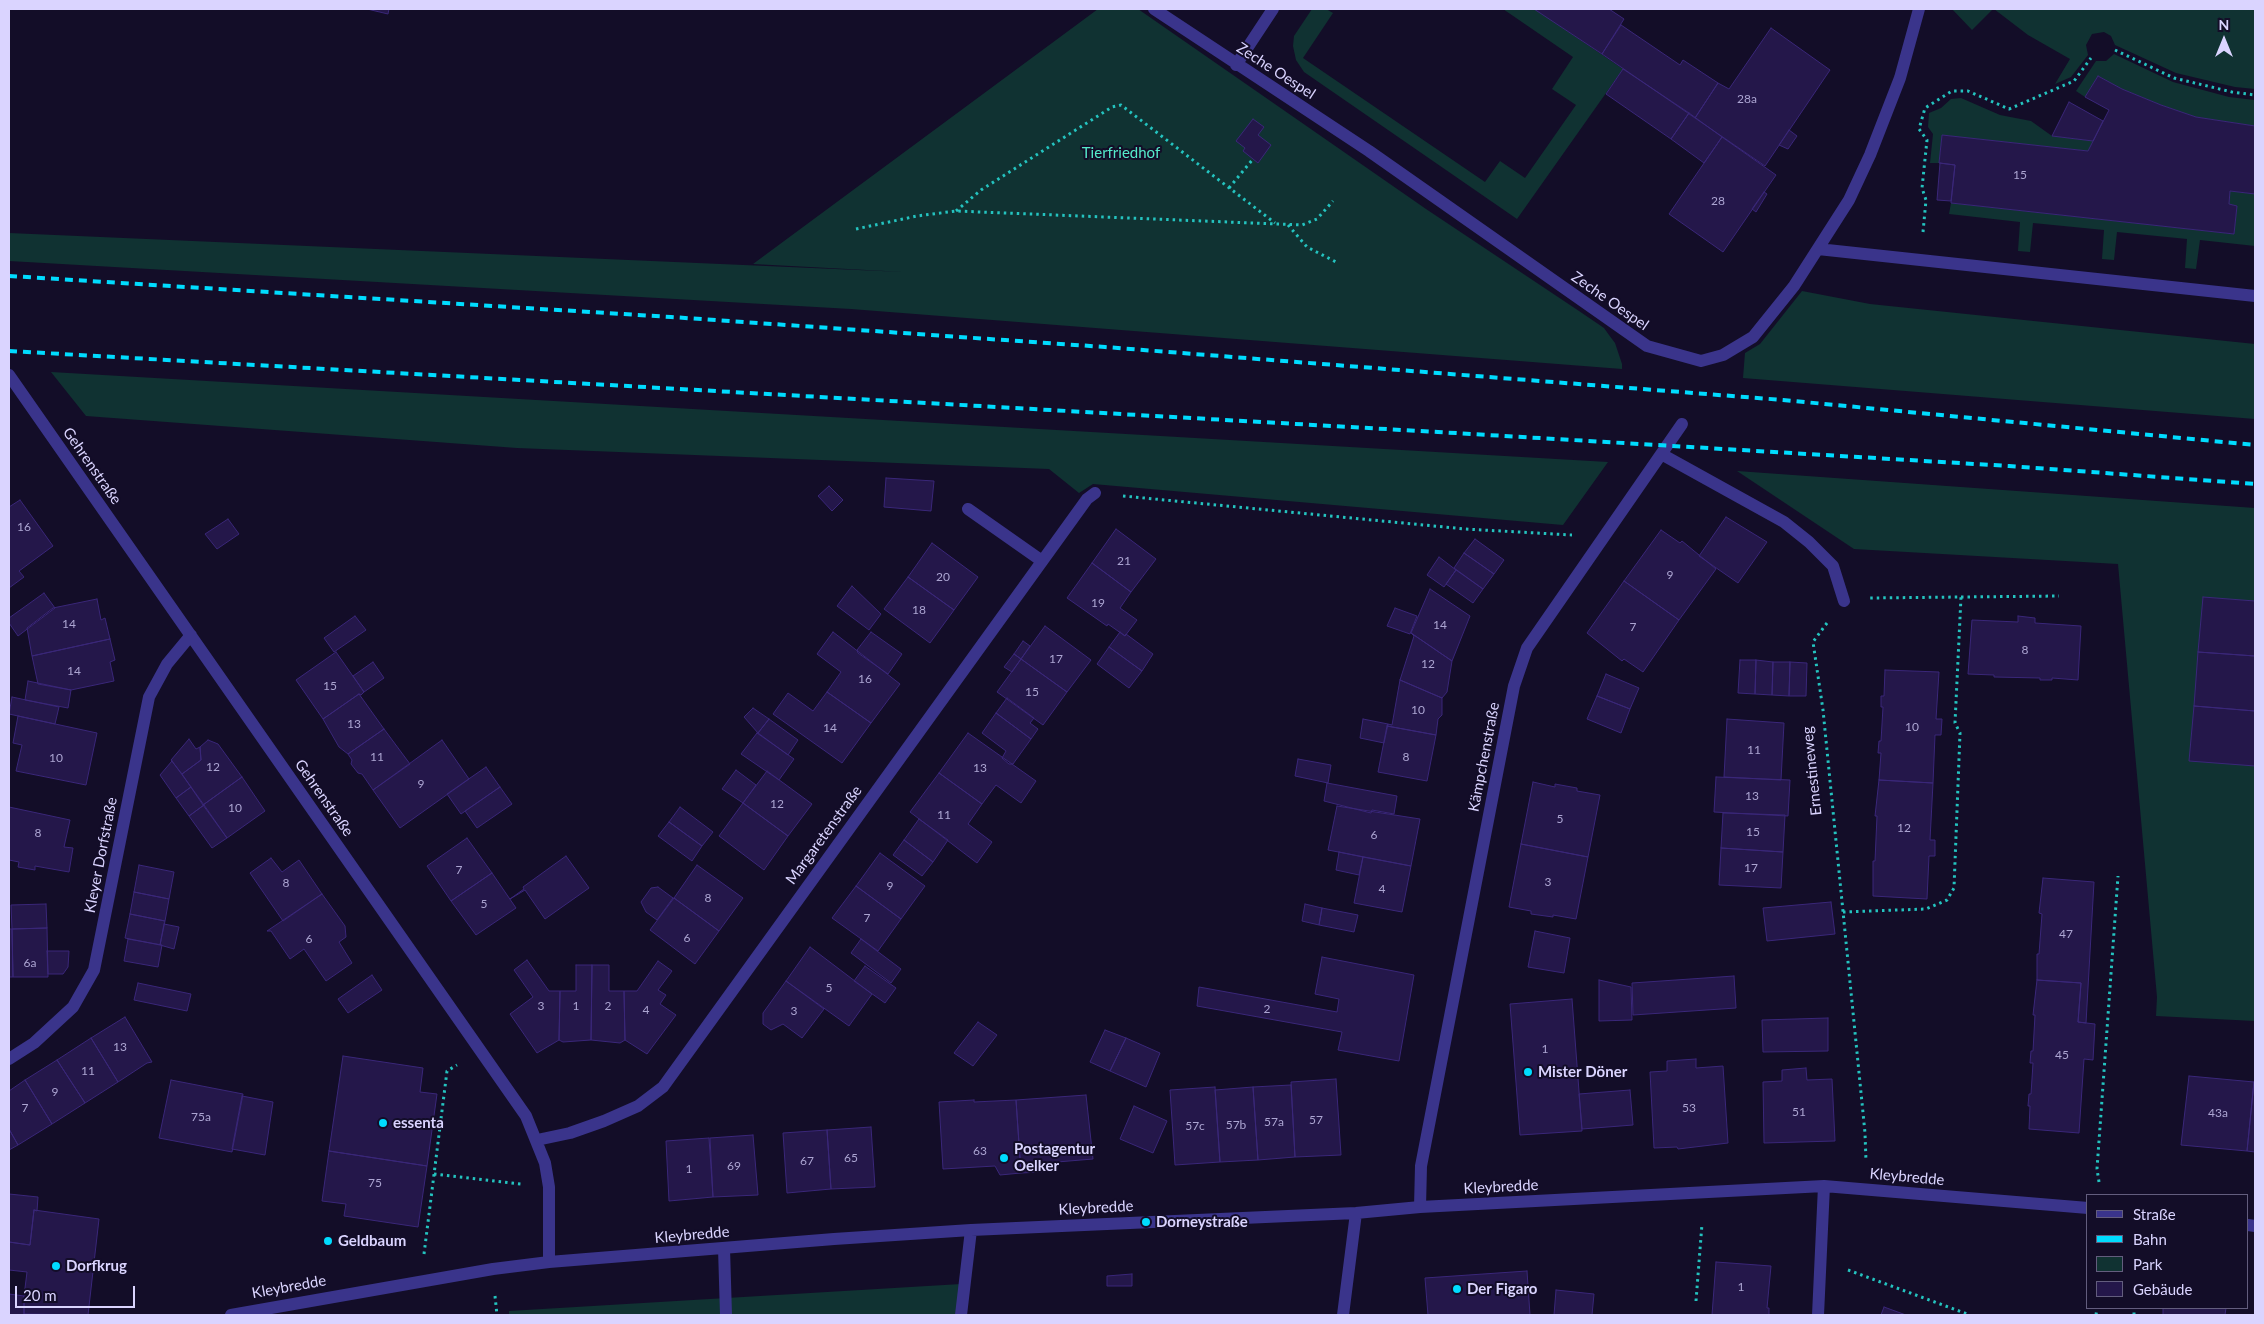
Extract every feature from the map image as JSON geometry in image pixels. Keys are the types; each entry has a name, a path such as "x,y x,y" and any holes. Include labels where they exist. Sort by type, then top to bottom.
{"street":[{"name":"Zeche Oespel","path":"1154,9 1236,65 1369,151 1647,346 1701,361 1723,355 1753,337 1794,286 1849,200 1870,155 1900,78 1920,9"},
{"path":"1236,65 1273,9"},
{"path":"1818,249 2255,296"},
{"name":"Gehrenstraße","path":"9,375 526,1116 545,1163 549,1187 549,1262"},
{"name":"Kämpchenstraße","path":"1420,1207 1421,1166 1514,686 1527,648 1663,455 1682,424"},
{"path":"1663,455 1784,522 1809,542 1833,566 1844,601"},
{"name":"Margaretenstraße","path":"537,1140 570,1133 604,1121 638,1106 663,1087 1087,499 1095,493"},
{"path":"968,509 1042,561"},
{"name":"Kleyer Dorfstraße","path":"9,1059 34,1043 73,1006 94,970 150,697 167,664 191,635"},
{"path":"1818,1315 1824,1186"},
{"name":"Kleybredde","path":"231,1315 296,1302 492,1269 549,1262 971,1230 1356,1213 1420,1207 1824,1186 2086,1208"},
{"path":"1343,1315 1356,1213"},
{"path":"962,1315 971,1230"},
{"path":"724,1248 726,1315"}],"path":[{"path":"2116,50 2174,78 2232,92 2255,95"},
{"path":"1920,260 1926,200 1922,188 1927,140 1919,129 1926,108 1952,92 1968,92 2009,109 2074,81 2091,58"},
{"path":"956,211 989,185 1112,107 1122,105 1275,224"},
{"path":"1229,188 1253,159"},
{"path":"856,229 916,216 956,211 1302,225 1317,219 1333,201"},
{"path":"1288,224 1307,247 1336,262"},
{"path":"1095,493 1465,529 1605,536"},
{"path":"1844,601 1888,596 2059,596"},
{"path":"1843,912 1926,909 1948,900 1954,888 1960,733 1955,724 1961,596"},
{"name":"Ernestineweg","path":"1844,601 1813,642 1823,710 1865,1133 1867,1189"},
{"path":"2100,1186 2097,1169 2118,876"},
{"path":"420,1282 447,1071 480,1052"},
{"path":"434,1174 549,1187"},
{"path":"1696,1301 1702,1224"},
{"path":"1845,1269 1970,1315"}],"green space":[{"name":"Tierfriedhof","path":"1098,9 1138,9 1426,209 1604,328 1615,343 1622,369 851,309 9,261 9,233 904,272 753,264"},
{"path":"1312,9 1326,9 1333,13 1303,58 1485,182 1500,161 1525,178 1576,105 1552,89 1573,57 1503,9 1535,9 1623,69 1517,219 1304,72 1296,60 1293,46 1294,36"},
{"path":"1952,9 1993,9 1972,30"},
{"path":"1994,9 2255,9 2255,89 2235,87 2176,73 2115,45 2111,36 2104,32 2092,34 2086,45 2088,55 2071,77 2055,84 2070,59 2028,35"},
{"path":"2114,54 2173,82 2229,97 2255,100 2255,126 2196,117 2122,89 2098,76 2085,97 2076,91 2096,61 2106,61"},
{"path":"1961,98 2000,115 2031,121 2052,136 2093,141 2088,151 1942,135 1939,163 1930,163 1933,134 1928,127 1929,113 1941,108 1951,99"},
{"path":"2230,191 2255,194 2255,246 2200,240 2196,269 2185,268 2187,239 2117,232 2114,260 2102,259 2104,230 2033,223 2030,252 2018,251 2020,222 1949,214 1951,203 2234,234 2237,206 2229,204"},
{"path":"1802,291 1870,304 2255,344 2255,419 1743,378 1745,353 1760,344"},
{"path":"51,372 1608,462 1563,525 1093,484 1079,493 1049,469 517,448 86,416"},
{"path":"1737,471 2255,508 2255,1021 2156,1016 2157,997 2118,564 1854,549"},
{"path":"961,1284 956,1315 509,1315 509,1311"}],"building":[{"path":"367,9 389,9 388,14"},
{"path":"1534,9 1609,9 1624,19 1602,54"},
{"path":"1621,25 1680,65 1683,60 1718,83 1695,118 1602,54"},
{"path":"1771,28 1830,70 1765,166 1695,118 1718,83 1729,89"},
{"path":"1623,69 1689,113 1671,139 1606,94"},
{"path":"2098,76 2122,89 2196,117 2255,126 2255,194 2230,191 2229,204 2237,206 2234,234 1951,203 1955,165 1939,163 1942,135 2088,151 2109,110 2085,97"},
{"path":"2069,102 2103,121 2093,141 2052,136"},
{"path":"1689,113 1722,137 1704,163 1671,139"},
{"path":"1253,119 1264,127 1258,135 1271,145 1258,163 1243,151 1245,148 1236,141"},
{"path":"1789,130 1797,136 1788,149 1779,145"},
{"path":"1722,137 1776,175 1723,252 1669,214"},
{"path":"1940,163 1955,165 1951,201 1937,200"},
{"path":"1764,192 1767,194 1756,212 1752,209"},
{"path":"886,478 934,481 931,511 884,507"},
{"path":"829,486 843,500 832,511 818,496"},
{"path":"20,500 53,546 19,571 24,577 9,588 9,507"},
{"path":"1726,517 1767,542 1738,583 1699,556"},
{"path":"228,519 239,534 217,549 205,534"},
{"path":"1116,529 1156,559 1131,592 1092,563"},
{"path":"1661,530 1680,543 1682,541 1716,569 1679,620 1624,581"},
{"path":"1475,539 1504,560 1494,574 1464,553"},
{"path":"932,543 978,577 954,610 908,577"},
{"path":"1464,553 1494,574 1483,589 1454,568"},
{"path":"1439,557 1456,570 1444,587 1427,575"},
{"path":"1092,563 1131,592 1120,608 1137,620 1125,636 1067,598"},
{"path":"1456,570 1483,589 1473,603 1446,584"},
{"path":"908,577 954,610 930,643 884,609"},
{"path":"1624,581 1679,620 1643,672 1624,659 1622,661 1587,633"},
{"path":"852,586 881,614 869,630 837,606"},
{"path":"1430,589 1470,616 1452,661 1411,633"},
{"path":"44,593 55,608 18,636 9,623 9,618"},
{"path":"2203,597 2255,601 2255,656 2198,652"},
{"path":"97,599 101,620 105,618 110,639 32,656 27,628 53,608"},
{"path":"1395,608 1417,616 1410,634 1387,626"},
{"path":"355,616 366,630 334,652 324,638"},
{"path":"2018,616 2035,618 2035,623 2081,626 2078,680 2052,678 2052,680 2040,680 2040,678 1994,677 1994,675 1968,674 1972,620 2018,622"},
{"path":"1045,626 1091,660 1067,692 1021,659"},
{"path":"833,632 900,684 871,723 827,692 841,672 817,654"},
{"path":"871,632 902,654 888,674 858,653 857,650"},
{"path":"1120,632 1125,636 1126,634 1153,654 1142,671 1109,647"},
{"path":"1411,633 1452,661 1447,692 1442,698 1400,680 1414,636"},
{"path":"110,639 115,660 110,662 114,681 71,690 38,684 32,656"},
{"path":"1023,641 1030,646 1021,659 1014,654"},
{"path":"1109,647 1142,671 1129,688 1097,664"},
{"path":"336,652 364,692 323,719 296,680"},
{"path":"2198,652 2255,656 2255,711 2194,706"},
{"path":"1014,654 1021,659 1012,672 1004,667"},
{"path":"1021,659 1067,692 1043,725 997,692"},
{"path":"1740,660 1756,660 1755,694 1738,693"},
{"path":"1756,660 1773,662 1772,695 1755,694"},
{"path":"373,662 384,678 364,692 353,676"},
{"path":"1773,662 1790,662 1789,696 1772,695"},
{"path":"1790,662 1807,663 1806,696 1789,696"},
{"path":"1885,670 1939,672 1936,719 1942,719 1941,735 1935,735 1933,783 1879,780 1881,753 1878,753 1879,741 1881,741 1883,707 1881,707 1881,696 1884,696"},
{"path":"1606,674 1639,688 1630,709 1597,696"},
{"path":"1400,680 1442,698 1442,715 1438,719 1436,735 1387,726 1388,724 1392,725"},
{"path":"28,681 71,690 68,708 25,700"},
{"path":"827,692 871,723 842,763 773,714 788,693 813,711"},
{"path":"359,694 384,729 348,754 339,747 323,719"},
{"path":"1597,696 1630,709 1621,733 1587,719"},
{"path":"12,697 59,707 55,724 9,714"},
{"path":"1007,698 1034,718 1030,723 1038,729 1031,739 996,713"},
{"path":"2194,706 2255,711 2255,766 2189,761"},
{"path":"753,708 769,719 758,733 744,717"},
{"path":"996,713 1031,739 1013,764 1009,764 1002,758 1006,751 982,733"},
{"path":"18,716 97,733 86,785 16,771 22,745 13,743"},
{"path":"769,719 798,740 788,755 758,733"},
{"path":"1363,719 1388,724 1384,743 1360,738"},
{"path":"1727,719 1784,723 1781,780 1724,777"},
{"path":"1387,726 1436,735 1427,781 1378,772"},
{"path":"384,729 410,764 373,790 362,774 358,773 351,764 352,760 348,754"},
{"path":"757,733 794,759 779,780 741,754"},
{"path":"968,733 1036,781 1021,803 996,785 982,804 939,773"},
{"path":"189,739 196,749 200,747 201,760 182,774 171,760"},
{"path":"208,740 218,744 242,777 203,805 182,774 201,760 200,747"},
{"path":"442,740 469,779 400,828 373,790"},
{"path":"1298,759 1331,765 1328,783 1295,776"},
{"path":"172,761 191,787 176,798 160,775"},
{"path":"486,767 500,787 461,814 447,794"},
{"path":"736,770 756,785 743,803 722,789"},
{"path":"767,771 812,804 788,836 743,803"},
{"path":"939,773 982,804 968,824 992,842 977,863 910,812"},
{"path":"242,777 265,811 227,838 203,805"},
{"path":"1716,777 1790,780 1788,816 1714,812"},
{"path":"1879,780 1933,783 1930,840 1935,840 1935,856 1929,856 1927,899 1873,896 1873,861 1875,861 1877,816 1875,816"},
{"path":"1533,782 1555,787 1555,784 1577,788 1577,791 1600,795 1588,857 1521,844"},
{"path":"1327,783 1397,796 1394,814 1372,810 1371,813 1324,801"},
{"path":"191,787 204,805 189,816 176,798"},
{"path":"500,787 512,804 477,828 465,811"},
{"path":"743,803 788,836 764,870 719,836"},
{"path":"204,805 227,838 212,848 189,816"},
{"path":"1337,806 1420,819 1411,866 1328,850"},
{"path":"9,807 70,820 64,847 73,848 69,872 35,866 35,870 18,867 19,862 9,860"},
{"path":"680,807 713,832 702,846 669,822"},
{"path":"1723,813 1785,815 1783,852 1721,848"},
{"path":"919,819 948,840 933,862 904,840"},
{"path":"669,822 702,846 692,861 658,836"},
{"path":"467,838 492,873 451,901 427,866"},
{"path":"904,840 933,862 922,876 893,855"},
{"path":"1521,844 1588,857 1576,919 1531,914 1531,911 1509,907"},
{"path":"1721,848 1783,852 1781,888 1719,885"},
{"path":"1339,852 1363,857 1359,875 1336,870"},
{"path":"880,853 925,886 901,919 856,886"},
{"path":"566,856 589,888 545,919 525,890 510,899 524,889 523,887"},
{"path":"1363,857 1411,866 1402,912 1354,903"},
{"path":"271,858 282,872 299,860 322,894 283,921 250,873"},
{"path":"139,865 174,872 169,899 134,892"},
{"path":"697,865 743,898 719,931 674,898"},
{"path":"492,873 516,908 476,935 451,901"},
{"path":"2043,878 2094,882 2086,1023 2078,1022 2081,983 2037,980 2037,954 2039,954 2042,914 2039,913"},
{"path":"856,886 901,919 878,951 832,918"},
{"path":"658,887 673,898 657,920 646,912 641,902 651,888"},
{"path":"134,892 169,899 165,921 130,914"},
{"path":"322,894 345,926 346,937 339,942 352,963 326,981 304,949 290,959 271,931 267,931"},
{"path":"674,898 719,931 695,964 650,930"},
{"path":"1831,902 1835,934 1767,941 1763,908"},
{"path":"46,904 47,928 12,929 11,905"},
{"path":"1305,904 1322,908 1319,925 1302,921"},
{"path":"1322,908 1358,915 1354,932 1319,925"},
{"path":"130,914 165,921 160,945 125,938"},
{"path":"164,924 179,927 174,949 160,945"},
{"path":"47,928 48,977 13,977 12,929"},
{"path":"9,929 12,929 13,977 9,977"},
{"path":"1535,931 1570,938 1564,973 1528,967"},
{"path":"128,939 162,945 158,967 124,961"},
{"path":"861,939 901,969 891,983 851,953"},
{"path":"810,947 872,994 849,1026 786,981"},
{"path":"47,951 69,951 68,967 63,974 48,974"},
{"path":"1322,957 1414,975 1399,1061 1338,1050 1342,1032 1197,1006 1199,987 1337,1012 1339,999 1315,994"},
{"path":"527,960 549,991 560,991 559,1040 537,1053 510,1014 533,997 514,970"},
{"path":"658,961 672,971 658,990 666,995 660,1004 676,1015 647,1054 625,1040 624,991 637,991"},
{"path":"576,965 592,965 591,1040 563,1042 559,1040 560,991 576,991"},
{"path":"592,965 609,965 609,991 624,991 625,1040 620,1043 591,1040"},
{"path":"865,966 896,988 885,1003 854,981"},
{"path":"372,975 382,990 348,1013 338,999"},
{"path":"1734,976 1736,1008 1633,1015 1632,983"},
{"path":"1599,980 1631,987 1632,1020 1599,1021"},
{"path":"2037,980 2081,983 2078,1022 2095,1024 2093,1060 2084,1059 2079,1133 2029,1129 2030,1106 2028,1106 2029,1094 2031,1094 2033,1063 2030,1063 2031,1051 2033,1051 2035,1015 2033,1015"},
{"path":"786,981 824,1009 802,1038 783,1024 771,1030 763,1024 763,1013"},
{"path":"138,983 191,994 187,1011 134,1000"},
{"path":"1572,999 1582,1131 1520,1135 1510,1004"},
{"path":"125,1017 152,1062 147,1063 118,1082 91,1038"},
{"path":"1828,1018 1828,1051 1763,1052 1762,1020"},
{"path":"978,1022 997,1035 973,1066 954,1053"},
{"path":"1105,1030 1126,1038 1110,1071 1090,1062"},
{"path":"91,1038 118,1082 85,1103 57,1060"},
{"path":"1126,1038 1160,1053 1146,1087 1110,1071"},
{"name":"essenta","path":"343,1056 423,1068 420,1092 437,1094 427,1166 329,1151"},
{"path":"1696,1059 1696,1068 1723,1066 1728,1143 1678,1149 1677,1147 1654,1148 1650,1072 1667,1071 1667,1061"},
{"path":"57,1060 85,1103 52,1124 25,1080"},
{"path":"1806,1068 1807,1080 1832,1079 1835,1141 1764,1143 1763,1082 1782,1081 1782,1070"},
{"path":"2189,1076 2254,1082 2247,1151 2181,1145"},
{"path":"1336,1079 1341,1155 1295,1157 1291,1082"},
{"path":"25,1080 52,1124 18,1145 9,1129 9,1091"},
{"path":"171,1080 243,1094 232,1152 159,1138"},
{"path":"2255,1082 2255,1152 2247,1151"},
{"path":"1291,1085 1295,1157 1258,1160 1253,1087"},
{"path":"1215,1087 1220,1162 1175,1165 1170,1090"},
{"path":"1253,1087 1258,1160 1220,1162 1215,1090"},
{"path":"1630,1090 1633,1125 1582,1129 1579,1094"},
{"path":"1086,1095 1093,1159 1045,1163 1042,1172 1021,1173 1016,1100"},
{"path":"242,1096 273,1102 265,1155 232,1149"},
{"path":"974,1100 974,1102 1016,1100 1021,1173 1000,1175 995,1166 943,1169 939,1102"},
{"path":"1134,1106 1167,1121 1153,1153 1120,1139"},
{"path":"871,1127 875,1187 831,1189 827,1130"},
{"path":"9,1129 18,1145 9,1150"},
{"path":"827,1130 831,1189 787,1193 783,1133"},
{"path":"753,1135 758,1195 713,1197 710,1138"},
{"path":"709,1138 713,1197 669,1201 666,1141"},
{"path":"329,1151 427,1166 418,1227 344,1216 346,1204 322,1201"},
{"path":"9,1194 38,1197 37,1211 34,1210 30,1245 9,1242"},
{"path":"34,1210 99,1219 88,1315 24,1314 27,1272 9,1270 9,1242 30,1245"},
{"path":"1716,1262 1771,1266 1767,1308 1769,1308 1769,1315 1712,1315"},
{"path":"1527,1271 1530,1315 1428,1315 1425,1278"},
{"path":"1132,1274 1132,1286 1107,1286 1107,1276"},
{"path":"1556,1290 1594,1294 1592,1315 1554,1315"},
{"path":"9,1294 24,1296 24,1315 9,1315"},
{"path":"1884,1307 1906,1315 1881,1315"},
{"path":"2163,1309 2226,1309 2225,1315 2163,1315"}],"railway":[{"path":"9,276 671,317 1105,347 1783,400 2255,445"},
{"path":"9,351 1438,432 2009,466 2255,484"}],"place":[{"name":"Mister Döner","path":"1528,1072"},
{"name":"essenta","path":"383,1123"},
{"name":"Postagentur Oelker","path":"1004,1158"},
{"name":"Dorneystraße","path":"1146,1222"},
{"name":"Geldbaum","path":"328,1241"},
{"name":"Dorfkrug","path":"56,1266"},
{"name":"Der Figaro","path":"1457,1289"}]}
